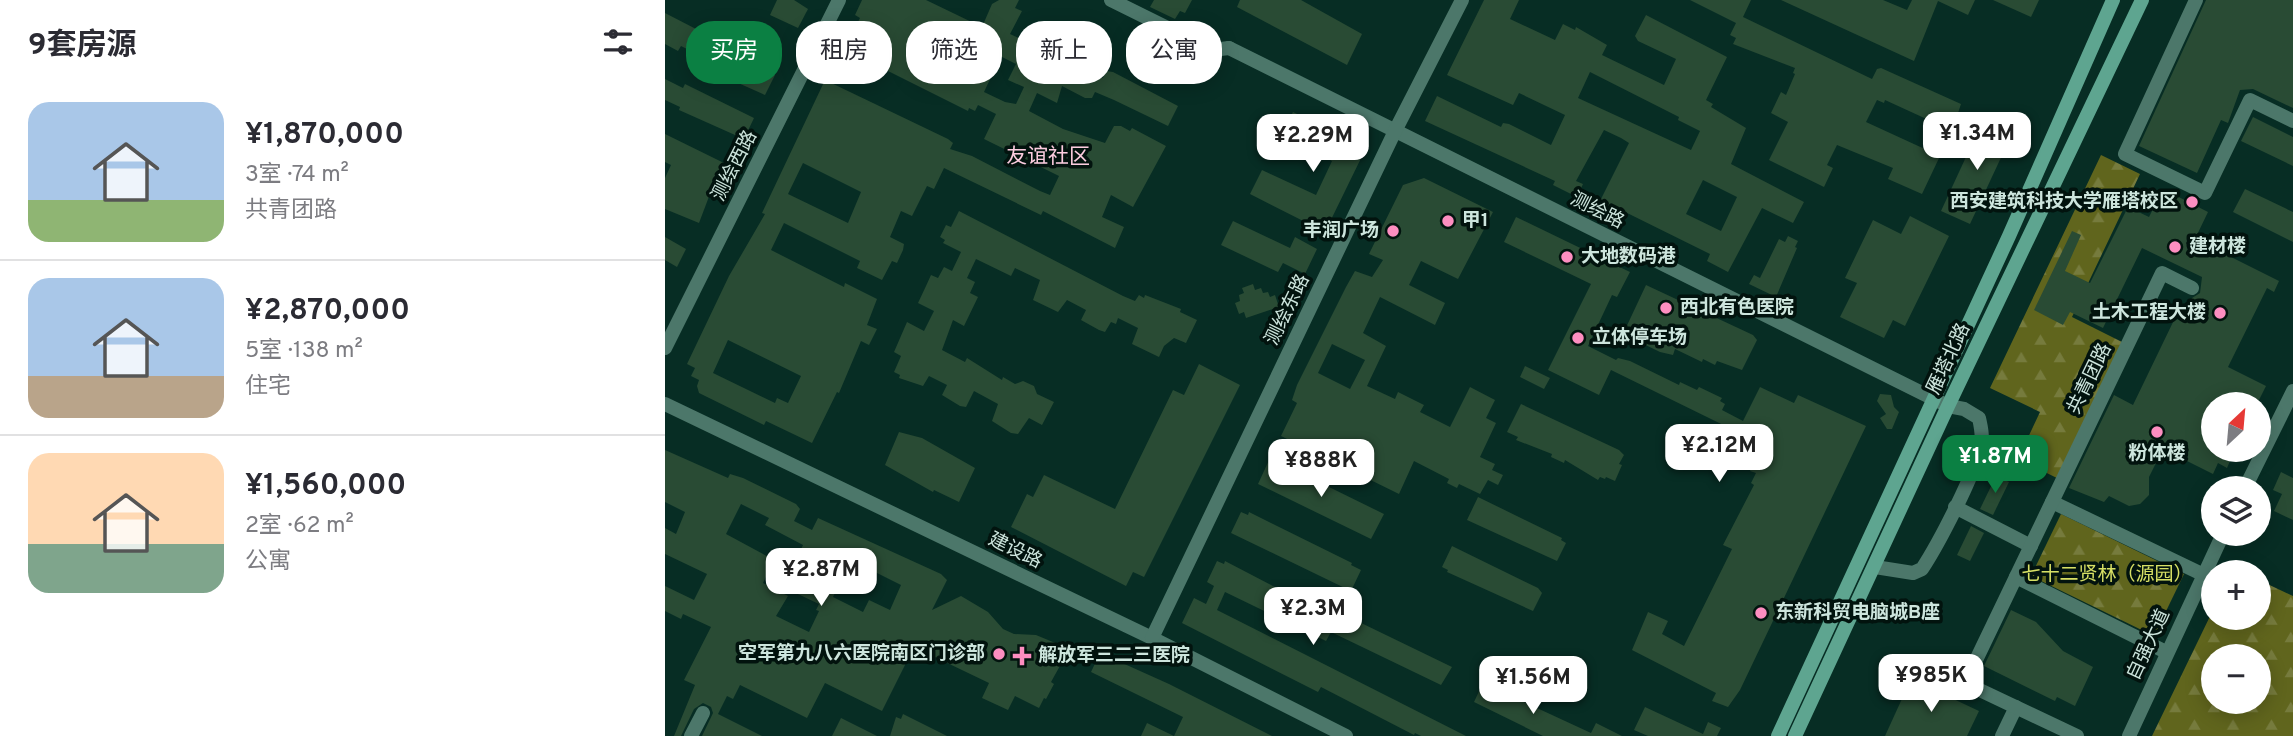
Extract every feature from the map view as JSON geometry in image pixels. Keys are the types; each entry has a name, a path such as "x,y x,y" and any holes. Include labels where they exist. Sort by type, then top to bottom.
{"main road":[{"name":"雁塔北路","path":"1778,736 2009,236 2113,0"},
{"name":"雁塔北路","path":"1795,736 1948,406 2142,0"}],"street":[{"name":"测绘西路","path":"665,348 839,0"},
{"name":"测绘路","path":"1111,0 1212,50 1229,48 1933,400 1963,409 1979,418 1982,429 1979,453 1955,507"},
{"name":"测绘东路","path":"1152,638 1395,131 1462,0"},
{"path":"2196,0 2125,154 2205,193 2250,100 2293,121"},
{"name":"共青团路","path":"2016,707 1965,683 2162,273 2192,288"},
{"path":"2251,476 2293,391"},
{"name":"建设路","path":"665,404 1152,638 1346,736"},
{"path":"2052,502 2201,574"},
{"path":"1875,568 1913,573 1922,569 1955,507 2031,546"},
{"path":"2016,577 2166,652"},
{"name":"自强大道","path":"2129,736 2201,581"},
{"path":"2002,736 2016,707 2077,736"},
{"path":"691,736 703,713"},
{"path":"1801,736 1802,720"}],"green space":[{"path":"2101,155 2140,174 2072,317 2128,345 2063,481 2018,459 2040,412 1990,388"},
{"name":"七十二贤林（源园）","path":"2061,514 2184,574 2154,636 2031,576"},
{"path":"2271,586 2293,596 2293,736 2152,736 2203,630 2271,630"}],"building":[{"path":"777,0 794,0 808,9 802,21 796,21 796,27 770,15"},
{"path":"862,0 926,0 970,21 906,21 906,80 892,73 892,21 858,21 860,18 855,15"},
{"path":"999,0 1019,0 1015,8 1022,11 1010,34 1016,37 1016,64 1002,57 1002,21 985,21 992,4"},
{"path":"1154,0 1192,0 1185,13 1180,11 1175,19 1150,7"},
{"path":"1240,0 1301,0 1362,34 1347,65 1237,7"},
{"path":"1484,0 1519,0 1510,19 1555,40 1563,24 1575,30 1576,27 1607,45 1602,55 1664,85 1676,59 1638,41 1635,36 1646,15 1727,57 1706,100 1713,104 1711,107 1746,128 1731,164 1804,202 1793,223 1762,208 1728,272 1707,261 1710,254 1617,208 1614,215 1597,207 1629,143 1621,138 1604,130 1576,181 1583,184 1577,197 1553,185 1555,181 1425,121 1437,96 1501,127 1503,123 1509,124 1551,145 1565,115 1519,93 1513,105 1447,75","holes":["1590,72 1679,117 1678,120 1700,131 1691,150 1578,98","1703,180 1737,197 1721,231 1686,214"]},
{"path":"1690,0 1751,0 1743,17 1872,79 1877,69 1881,68 1961,104 1952,131 1945,128 1944,131 1932,125 1933,122 1885,100 1884,103 1877,100 1866,122 1940,156 1922,194 1888,179 1893,168 1837,145 1827,165 1833,168 1824,187 1769,160 1788,122 1771,113 1781,92 1786,95 1795,68 1733,44 1736,38 1730,35 1736,23"},
{"path":"1781,0 1883,0 1907,10 1912,0 1975,0 1968,15 1938,1 1914,61"},
{"path":"1993,0 2039,0 2031,17"},
{"path":"2206,0 2293,0 2293,108 2253,89 2240,90 2228,123 2221,120 2197,173 2139,146"},
{"path":"665,13 686,24 686,48 681,46 678,51 665,44"},
{"path":"1016,64 1016,84 1008,80"},
{"path":"1112,72 1126,79 1126,84 1136,84 1178,106 1168,126 1095,92 1092,98 1085,98 1062,86 1057,103 1037,93 1029,111 1063,129 1105,143 1114,126 1121,126 1130,131 1132,128 1166,146 1133,207 1111,195 1102,217 1124,227 1115,248 1043,211 1041,215 944,168 934,189 927,186 912,216 901,211 890,237 904,244 903,250 897,263 892,261 882,280 857,268 860,261 784,223 771,250 844,287 845,283 877,299 867,325 877,329 869,345 861,341 839,393 837,392 812,443 766,421 764,425 699,393 699,380 691,376 695,368 687,364 729,276 765,214 762,213 823,84 833,84 948,139 953,143 950,149 972,156 1050,195 1059,176 984,139 996,114 978,105 975,111 969,108 968,111 914,84 988,84 984,92 1016,104 1024,87 1017,84 1112,84","holes":["803,163 861,192 848,223 788,194","728,340 801,376 788,403 777,398 775,403 713,373"]},
{"path":"665,79 683,88 685,84 754,118 744,139 679,110 680,107 665,100"},
{"path":"740,84 770,84 765,95"},
{"path":"1293,112 1366,148 1325,232 1250,194 1262,170 1316,195 1332,161 1281,136"},
{"path":"2253,117 2293,137 2293,166 2241,141"},
{"path":"1984,118 2012,134 1970,224 1941,211"},
{"path":"665,134 730,168 720,189 713,186 699,223 665,209 665,178 671,165 665,162"},
{"path":"1424,178 1493,212 1458,279 1421,261 1409,285 1445,303 1435,325 1380,297 1363,333 1386,346 1367,386 1395,399 1398,392 1424,405 1420,412 1450,427 1470,387 1495,400 1486,418 1496,423 1480,457 1495,464 1492,470 1503,475 1498,485 1488,480 1480,494 1459,484 1457,488 1447,483 1449,479 1414,461 1399,494 1281,436 1297,403 1292,400 1297,385 1355,271 1372,277 1383,260 1369,254 1403,185","holes":["1332,344 1365,360 1350,389 1318,373"]},
{"path":"2163,189 2208,212 2195,239 2279,281 2274,292 2267,288 2228,367 2266,386 2263,392 2201,392 2201,462 2230,462 2227,468 2218,463 2213,474 2163,449 2149,477 2149,495 2140,504 2129,506 2109,496 2104,502 2069,488 2114,395 2133,405 2175,318 2181,321 2192,298 2200,293 2202,277 2142,248 2103,328 2070,312 2063,325 2034,310 2072,231 2081,235 2065,271 2090,283 2128,207 2149,217"},
{"path":"2245,189 2293,212 2293,242 2233,212"},
{"path":"959,211 1123,296 1135,301 1139,295 1144,298 1145,295 1181,309 1180,312 1197,320 1186,343 1174,338 1164,346 1159,357 1132,344 1138,328 1118,318 1116,324 1111,322 1105,332 1099,330 1081,320 1086,310 1067,300 1058,312 1033,300 1040,280 1015,268 1011,276 976,259 967,278 975,282 970,293 978,297 964,326 953,320 942,350 965,362 967,358 1002,380 1003,377 1015,384 1023,381 1034,386 1037,394 1054,402 1042,425 1029,418 1018,434 1011,433 992,421 998,404 974,391 966,407 960,406 942,395 947,385 929,376 923,386 899,378 900,375 894,372 901,356 894,352 907,322 924,331 934,311 918,303 931,275 938,278 944,267 952,271 961,252 943,243 945,240 940,237 946,225 951,227"},
{"path":"1910,216 1949,236 1905,326 1893,320 1884,338 1840,317 1857,283 1845,278 1873,220 1901,234"},
{"path":"1516,217 1630,272 1617,297 1612,295 1588,346 1616,360 1618,358 1630,361 1679,385 1680,382 1697,390 1699,387 1722,398 1720,401 1725,404 1722,410 1743,421 1760,387 1794,403 1798,395 1866,426 1740,690 1728,707 1712,701 1716,693 1632,650 1648,612 1668,621 1662,634 1684,646 1732,549 1723,545 1754,485 1751,483 1756,473 1750,471 1762,444 1611,370 1599,395 1548,370 1591,284 1504,242"},
{"path":"1233,221 1290,248 1295,237 1317,249 1305,274 1283,263 1278,272 1221,245"},
{"path":"1788,236 1798,241 1795,247 1797,248 1776,297 1749,284 1754,275 1760,278 1779,239 1785,242"},
{"path":"665,237 686,249 677,267 665,260"},
{"path":"1253,284 1255,290 1261,288 1263,293 1268,292 1270,297 1275,295 1279,307 1246,318 1244,312 1239,314 1235,303 1240,301 1239,295 1244,293 1242,288"},
{"name":"西北有色医院","path":"1646,285 1753,335 1757,340 1742,370 1717,361 1715,365 1703,359 1702,362 1675,349 1673,355 1660,352 1623,334"},
{"path":"1199,364 1240,385 1144,577 1133,572 1126,586 1011,527 1027,494 1033,497 1044,475 1115,509 1173,390 1184,395"},
{"path":"1525,366 1550,378 1544,389 1520,377"},
{"path":"1880,394 1891,395 1894,407 1899,412 1892,429 1887,429 1880,418 1886,414 1877,401"},
{"path":"1521,404 1619,450 1624,455 1615,481 1606,477 1600,477 1598,480 1565,460 1564,463 1551,457 1552,454 1516,440 1518,437 1507,432"},
{"path":"899,432 922,438 975,468 959,502 934,490 933,492 885,465"},
{"path":"665,450 728,478 730,474 743,478 796,504 800,509 794,521 812,530 818,518 941,574 947,580 932,610 961,596 988,612 1003,629 1014,634 1036,635 1065,647 1066,655 1051,682 1054,684 1039,708 1015,696 1008,710 982,698 989,683 914,647 882,711 825,683 807,718 740,685 733,699 727,696 718,714 762,736 702,736 713,713 711,707 703,703 694,709 681,736 674,736 695,685 684,680 711,627 683,614 681,619 665,611 665,586 694,600 707,574 665,554 665,528 676,534 685,512 665,502","holes":["741,504 769,518 765,525 803,545 783,587 819,604 816,610 819,611 809,632 776,616 788,596 763,583 774,560 726,534","851,560 901,585 890,610 869,600 863,612 833,597"]},
{"path":"1270,458 1384,514 1371,539 1258,484"},
{"path":"2281,472 2293,478 2293,520 2274,511 2282,494 2273,490"},
{"path":"1996,476 2009,482 1993,515 1980,509"},
{"path":"1478,497 1562,538 1566,543 1557,561 1467,520"},
{"path":"1241,512 1248,515 1249,512 1352,563 1351,565 1361,570 1351,591 1231,533"},
{"path":"1971,526 1984,533 1970,561 1957,555"},
{"path":"1452,546 1538,588 1542,593 1533,611 1447,572 1448,570 1442,567"},
{"path":"1217,561 1224,564 1225,561 1352,627 1355,620 1452,667 1441,685 1331,632 1326,641 1225,592 1217,610 1466,736 1414,735 1321,687 1318,692 1182,623 1194,598 1206,604 1214,586 1207,582"},
{"path":"2011,610 2036,622 2063,651 2093,667 2075,706 2057,697 2055,701 1984,666"},
{"path":"1100,653 1272,736 1174,736 1183,717 1091,672"},
{"path":"1911,679 1979,711 1967,736 1885,736"},
{"path":"1483,683 1591,733 1596,723 1622,736 1543,736 1474,702"},
{"path":"1645,707 1703,734 1708,722 1721,728 1717,736 1648,736 1634,730"},
{"path":"903,714 947,736 890,736 896,717 901,719"},
{"path":"841,718 877,736 832,736"},
{"path":"1147,723 1174,736 1141,736"}],"place":[{"name":"西安建筑科技大学雁塔校区","path":"2192,202"},
{"name":"甲1","path":"1448,221"},
{"name":"丰润广场","path":"1393,231"},
{"name":"建材楼","path":"2175,247"},
{"name":"大地数码港","path":"1567,257"},
{"name":"西北有色医院","path":"1666,308"},
{"name":"土木工程大楼","path":"2220,313"},
{"name":"立体停车场","path":"1578,338"},
{"name":"粉体楼","path":"2157,432"},
{"name":"东新科贸电脑城B座","path":"1761,613"},
{"name":"空军第九八六医院南区门诊部","path":"999,654"},
{"name":"解放军三二三医院","path":"1022,656"}],"district":[{"name":"友谊社区","path":"1048,157"}]}
